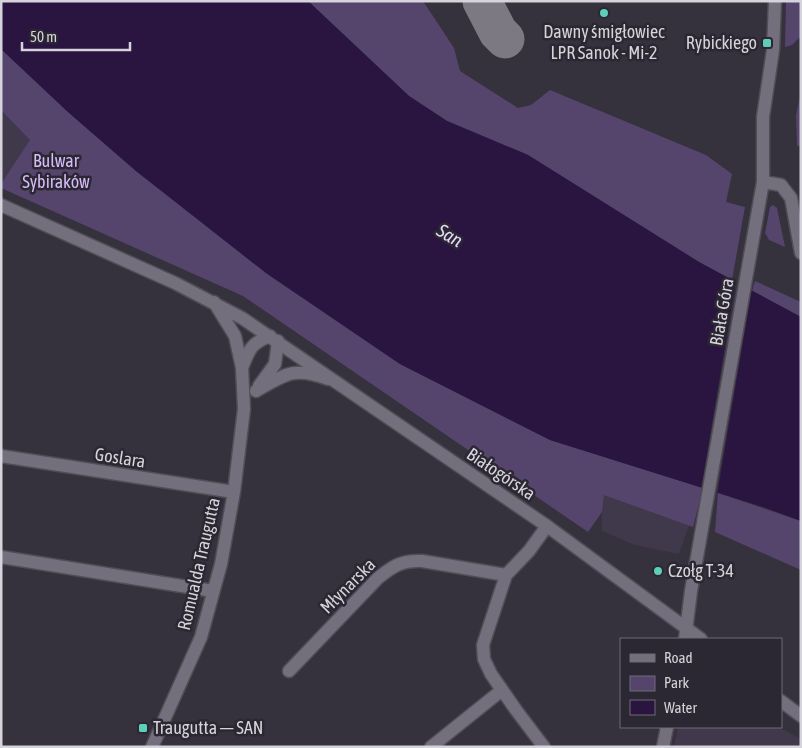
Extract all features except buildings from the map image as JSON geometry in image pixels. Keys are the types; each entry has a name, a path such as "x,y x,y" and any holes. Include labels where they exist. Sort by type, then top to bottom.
{"street":[{"name":"Biała Góra","path":"686,634 691,591 763,182 763,117 773,50 775,1"},
{"path":"763,182 782,185 791,198 801,253"},
{"path":"1,205 214,302 274,338"},
{"name":"Romualda Traugutta","path":"152,747 201,637 224,547 234,492 244,409 242,368 235,336 214,302"},
{"name":"Romualda Traugutta","path":"242,368 250,349 258,341 274,338 275,364 244,409"},
{"name":"Białogórska","path":"274,338 423,443 547,526 686,634 699,638"},
{"name":"Romualda Traugutta","path":"256,391 283,375 296,373 312,373 338,382"},
{"name":"Goslara","path":"1,456 234,492"},
{"path":"544,747 502,690 484,659 483,646 506,574 529,551 547,526"},
{"path":"1,557 213,590"},
{"name":"Młynarska","path":"289,671 378,578 394,565 410,560 506,574"},
{"path":"431,747 502,690"},
{"path":"782,702 801,716"},
{"path":"663,747 667,728"}],"shaded area":[{"path":"1,110 31,140 3,181 1,180"},
{"path":"604,494 689,525 679,554 635,545 602,531"},
{"path":"678,728 780,728 801,739 801,747 674,747"}],"green space":[{"path":"308,1 423,1 454,48 460,71 518,108 531,105 550,90 706,155 732,174 726,202 745,207 732,280 699,262 528,155 447,121 409,96"},
{"path":"786,1 801,1 801,36 792,45 785,47"},
{"name":"Bulwar Sybiraków","path":"1,49 68,112 136,171 266,273 400,364 550,440 703,488 693,527 604,495 602,512 588,532 243,296 1,188 1,184 30,140 1,110"},
{"path":"801,92 801,145 797,146 796,115"},
{"path":"773,205 777,208 785,247 769,240 765,233 770,207"},
{"path":"755,281 801,302 801,317 752,291"},
{"path":"718,493 801,521 801,570 715,532"}],"water":[{"name":"San","path":"1,1 308,1 409,96 447,121 528,155 699,262 801,317 801,521 766,508 550,440 400,364 266,273 136,171 68,112 1,49"}],"pier":[{"path":"736,280 752,288 717,495 701,490"}],"taxiway":[{"path":"482,1 498,32 505,39"}],"place":[{"name":"Dawny śmigłowiec LPR Sanok - Mi-2","path":"604,13"},
{"name":"Rybickiego","path":"767,43"},
{"name":"Czołg T-34","path":"658,571"},
{"name":"Traugutta — SAN","path":"143,728"}]}
